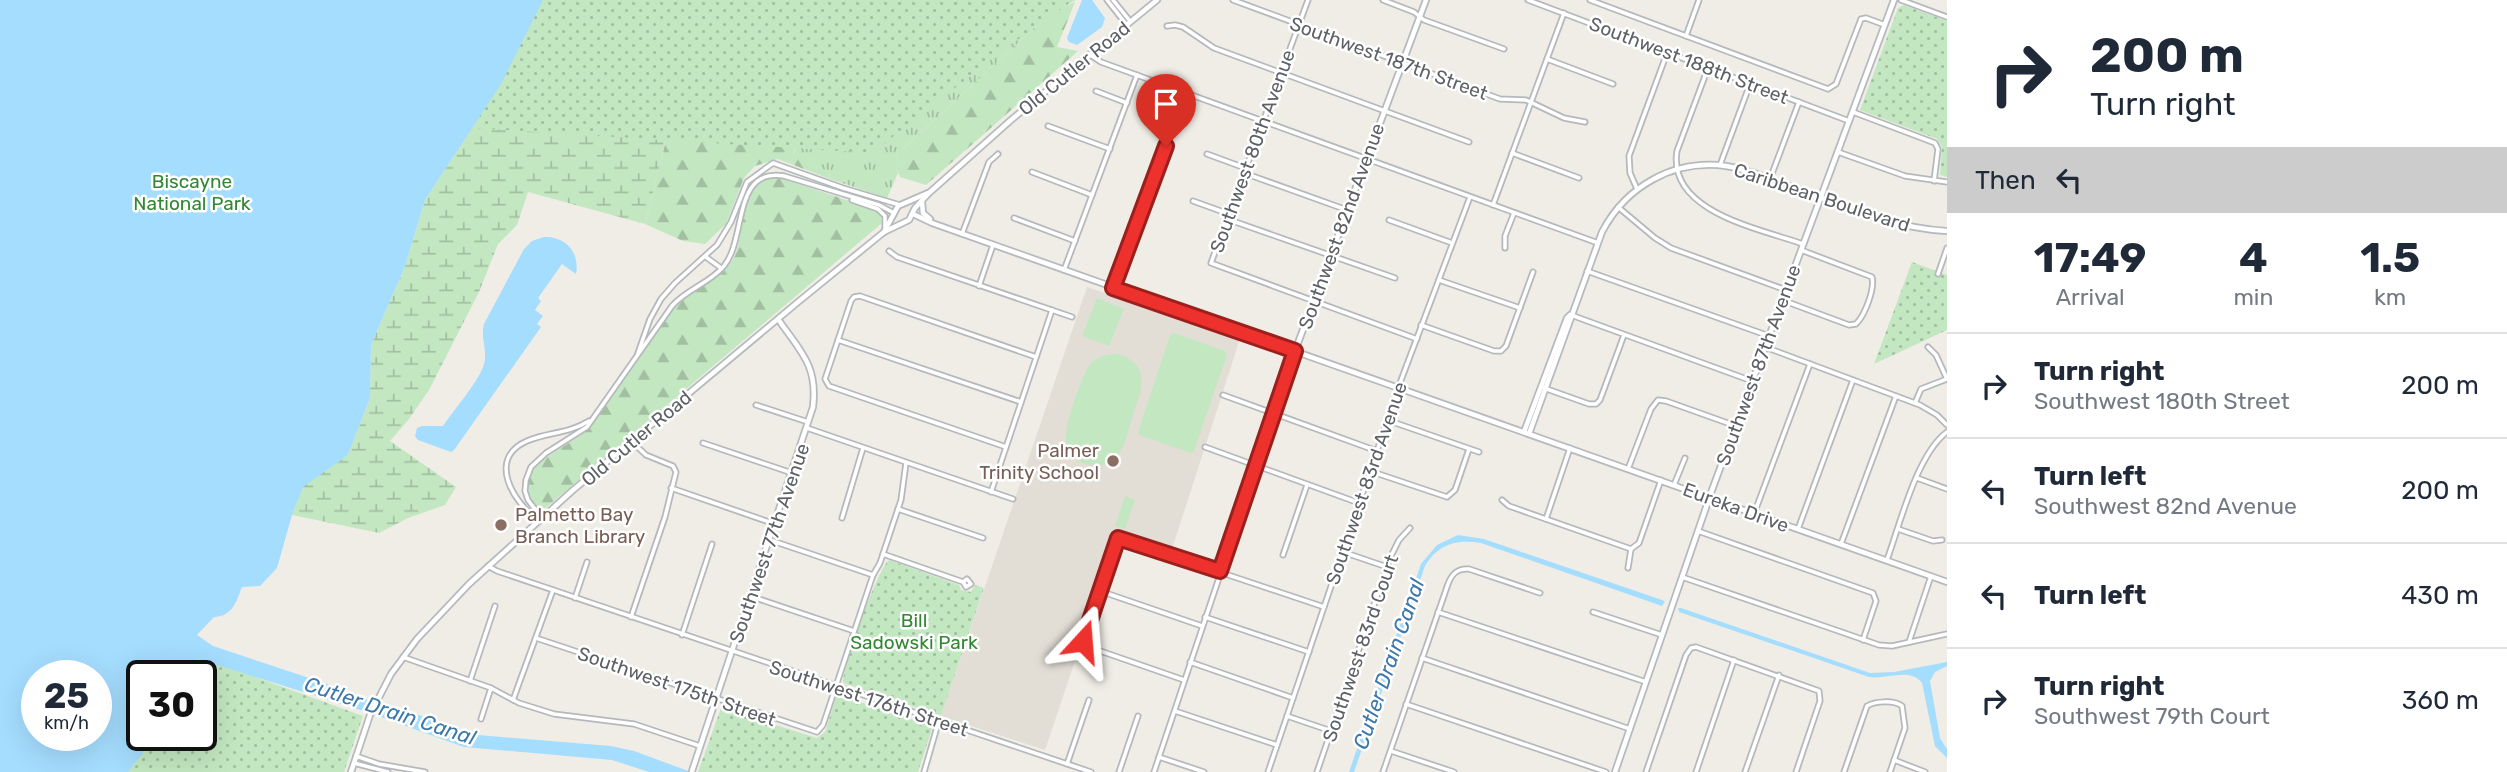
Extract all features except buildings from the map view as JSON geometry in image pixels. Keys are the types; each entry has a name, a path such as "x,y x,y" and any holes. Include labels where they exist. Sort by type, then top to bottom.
{"main road":[{"name":"Old Cutler Road","path":"884,230 906,221 929,193 1033,100 1157,0"},
{"name":"Southwest 82nd Avenue","path":"1295,351 1426,0"},
{"name":"Southwest 87th Avenue","path":"1615,772 1709,498 1894,0"},
{"name":"Caribbean Boulevard","path":"1527,433 1567,318 1571,315 1604,228 1618,207 1637,189 1657,177 1698,165 1743,169 1894,223 1947,231"},
{"name":"Old Cutler Road","path":"351,772 376,702 402,657 446,607 540,519 884,230 902,205 929,193"},
{"path":"922,202 923,213 932,223"},
{"path":"902,205 932,223"},
{"path":"895,213 898,218 906,221 932,223"},
{"name":"Eureka Drive","path":"932,223 1947,582"},
{"name":"Southwest 77th Avenue","path":"692,771 809,422 814,397 811,372 802,350 778,319"}],"street":[{"path":"1107,0 1128,23"},
{"path":"1112,0 1128,23"},
{"name":"Southwest 187th Street","path":"1233,0 1500,99 1531,102 1564,118 1585,122"},
{"name":"Southwest 80th Avenue","path":"1308,0 1211,263 1313,302"},
{"path":"1382,0 1424,20 1504,49"},
{"name":"Southwest 188th Street","path":"1528,0 1849,121"},
{"path":"1590,0 1825,88 1833,88 1862,18 1885,25"},
{"path":"1686,36 1699,0"},
{"path":"1902,0 1947,17"},
{"path":"1493,205 1563,13"},
{"path":"1167,26 1180,26 1210,47 1469,142"},
{"path":"1637,189 1630,173 1629,156 1667,52"},
{"path":"1089,54 1101,62 1598,243"},
{"path":"1547,59 1613,84"},
{"path":"1708,68 1677,151 1678,169 1690,193 1707,209 1873,278 1873,285 1856,324 1849,325 1783,300"},
{"path":"1065,270 1137,75"},
{"path":"1720,165 1751,84"},
{"path":"1096,91 1127,103"},
{"path":"1113,288 1186,93"},
{"path":"1770,179 1799,102"},
{"path":"1853,112 1935,143 1938,149 1934,181"},
{"path":"1048,126 1110,149"},
{"path":"1838,152 1901,175 1947,183"},
{"path":"1512,153 1579,178"},
{"path":"962,234 989,162 998,154"},
{"path":"1207,155 1347,210"},
{"path":"638,355 653,311 664,294 706,257 729,225 748,181 773,163 902,205"},
{"path":"768,167 771,175"},
{"path":"1031,172 1093,195"},
{"path":"540,519 525,491 528,473 536,461 584,429 680,298 722,269 732,254 747,194 752,185 771,175 789,177 880,210 885,216 884,230"},
{"path":"748,181 752,185"},
{"path":"843,196 879,205 895,213"},
{"name":"Southwest 83rd Avenue","path":"1268,772 1398,388 1470,197"},
{"path":"1193,201 1395,278"},
{"path":"1618,207 1671,248 1786,290"},
{"path":"736,211 742,213"},
{"path":"1505,248 1505,236 1514,212"},
{"path":"1014,218 1075,241"},
{"path":"1389,220 1452,243"},
{"path":"729,225 739,229"},
{"path":"979,286 993,245"},
{"path":"1938,274 1947,248"},
{"path":"888,250 897,257 1072,317"},
{"path":"706,257 722,269"},
{"path":"1587,271 1769,336"},
{"path":"1421,325 1494,351 1501,351 1506,346 1534,272"},
{"path":"1438,279 1520,308"},
{"path":"1006,447 825,383 851,301 856,296 862,297 1036,357"},
{"path":"1313,302 1417,338"},
{"path":"991,492 1052,310"},
{"path":"1571,315 1752,381"},
{"path":"644,334 650,337"},
{"path":"1544,388 1596,404 1601,398 1624,335"},
{"path":"838,340 1021,402"},
{"path":"1765,347 1914,403 1934,412 1947,425"},
{"path":"1914,403 1921,389 1947,379 1935,353 1928,347"},
{"name":"Southwest 82nd Avenue","path":"1154,772 1295,351"},
{"path":"1754,514 1810,363"},
{"path":"1797,529 1853,380"},
{"path":"1223,395 1377,451"},
{"path":"1841,544 1896,396"},
{"path":"1628,469 1656,401 1666,401 1736,426"},
{"path":"756,405 809,422"},
{"path":"540,519 523,505 509,487 507,463 513,452 527,441 570,431 591,420"},
{"path":"1387,420 1479,452"},
{"path":"807,428 1013,499"},
{"path":"570,431 573,436"},
{"path":"1886,560 1928,453 1947,432"},
{"path":"631,618 676,475 675,467 644,454 632,442"},
{"path":"703,443 792,473"},
{"path":"842,517 863,447"},
{"path":"1205,447 1359,503"},
{"path":"1370,471 1443,497 1450,497 1469,449"},
{"path":"1546,519 1570,449"},
{"path":"1674,485 1685,458"},
{"path":"836,687 898,509 906,463"},
{"path":"1917,478 1947,489"},
{"path":"1628,568 1631,548 1639,543 1661,481"},
{"path":"1283,555 1307,485"},
{"path":"671,488 775,524"},
{"path":"517,498 525,491"},
{"path":"523,505 528,500"},
{"path":"1502,500 1509,506 1631,548"},
{"path":"898,509 983,538"},
{"name":"Southwest 83rd Court","path":"1317,772 1387,567 1399,540 1410,528"},
{"path":"1898,529 1933,541 1942,540"},
{"path":"1698,531 1868,590 1874,594 1875,603 1863,640"},
{"path":"1184,680 1083,645 1118,538 1324,607"},
{"path":"770,540 873,575"},
{"path":"682,635 712,544"},
{"path":"1343,552 1387,567"},
{"path":"883,554 963,582"},
{"path":"575,598 587,562"},
{"name":"Southwest 176th Street","path":"488,566 631,618 1091,772"},
{"path":"1383,772 1451,576 1463,569 1474,570 1540,593"},
{"path":"1909,642 1931,576"},
{"path":"1682,577 1883,646 1947,634"},
{"path":"513,700 552,590"},
{"path":"1100,591 1202,626"},
{"path":"750,596 855,631"},
{"path":"470,681 495,606"},
{"path":"1438,612 1646,682"},
{"path":"1593,612 1662,635"},
{"path":"1205,617 1309,652"},
{"name":"Southwest 175th Street","path":"536,638 810,731 819,731 836,687"},
{"path":"1646,772 1686,654 1691,648 1699,647 1814,688 1820,693 1820,701 1796,772"},
{"path":"402,657 492,688 513,700 561,716 638,725 701,746"},
{"path":"1422,658 1630,729"},
{"path":"1696,772 1734,660"},
{"path":"1190,662 1293,698"},
{"path":"1745,772 1779,675"},
{"path":"481,719 492,688"},
{"path":"1067,764 1089,700"},
{"path":"1844,772 1869,704 1893,702 1900,704 1904,711 1905,728 1890,772"},
{"path":"1406,704 1606,772"},
{"path":"1175,710 1277,745"},
{"path":"1119,772 1138,716"},
{"path":"1287,716 1331,730"},
{"path":"924,772 937,727 941,722"},
{"path":"1391,751 1454,772"},
{"path":"356,756 379,764 425,772"},
{"path":"1159,757 1204,772"},
{"path":"1894,760 1926,772"},
{"path":"354,763 387,772"}],"shaded area":[{"name":"Palmer Trinity School","path":"1087,287 1240,339 1171,552 1117,536 1045,750 941,716"}],"green space":[{"name":"Biscayne National Park","path":"0,0 1074,0 1003,50 872,153 473,128 98,660 21,660 21,751 29,751 19,772 0,772"},
{"path":"963,0 1076,0 1053,11 894,157 898,173 887,198 830,179 829,172 793,155 812,115"},
{"path":"1075,2 1057,47 1078,51 926,185 900,177 893,158 1053,11"},
{"path":"1904,5 1947,21 1947,177 1940,175 1942,147 1937,139 1860,110 1898,8"},
{"path":"501,84 668,132 645,224 528,192 517,225 498,244 479,292 429,390 390,441 456,487 445,505 408,518 379,533 292,515 303,486 348,455 370,398 371,345 405,266 425,200"},
{"path":"812,115 793,154 829,172 830,179 778,159 755,166 744,178 726,224 705,244 683,241 645,224 668,132"},
{"path":"774,176 871,208 880,214 882,223 541,512 530,497 527,484 531,473 539,463 588,429 659,327 682,299 727,268 737,250 747,199 761,181"},
{"path":"1912,262 1947,275 1947,330 1874,364"},
{"path":"1097,298 1124,309 1109,346 1082,336"},
{"path":"1174,333 1225,351 1227,355 1194,451 1191,453 1139,435 1138,432 1170,335"},
{"path":"1117,354 1136,365 1142,382 1124,444 1117,456 1103,464 1080,462 1069,451 1066,443 1070,414 1083,377 1092,362"},
{"path":"1125,496 1135,500 1125,529 1115,526"},
{"name":"Bill Sadowski Park","path":"889,560 959,585 961,590 971,592 975,585 984,588 941,716 843,683 848,658 862,619 877,581"},
{"path":"217,663 363,716 344,772 107,772 127,751 217,751"},
{"name":"Bill Sadowski Park","path":"840,695 931,726 918,772 698,772 721,708 817,738 825,732 836,697"}],"water":[{"name":"Biscayne National Park","path":"0,0 543,0 501,84 425,200 405,266 371,345 370,398 348,455 303,487 277,568 260,586 242,587 230,611 214,617 197,635 213,646 381,705 478,735 611,746 634,751 691,772 649,772 612,760 464,747 367,712 217,665 217,660 198,659 126,660 126,751 144,751 128,772 0,772"},
{"path":"1082,0 1092,0 1105,18 1102,27 1077,45 1069,42 1067,38"},
{"path":"544,237 559,239 570,247 576,259 576,274 562,264 538,298 541,301 535,310 543,316 537,324 541,327 454,450 451,452 418,440 415,436 417,428 443,426 477,378 485,359 484,324 524,249 532,241"},
{"name":"Cutler Drain Canal","path":"1458,535 1484,539 1665,601 1662,606 1481,543 1456,543 1442,548 1425,566 1354,772 1349,772 1421,564 1437,545"},
{"path":"1678,608 1870,673 1894,672 1947,662 1947,666 1935,672 1930,681 1940,738 1947,749 1947,758 1935,746 1922,683 1917,678 1904,675 1869,677 1679,612"}],"place":[{"name":"Palmer Trinity School","path":"1113,461"},
{"name":"Palmetto Bay Branch Library","path":"501,525"}],"route":[{"path":"1083,641 1118,538 1220,571 1295,351 1113,288 1166,146"}]}
